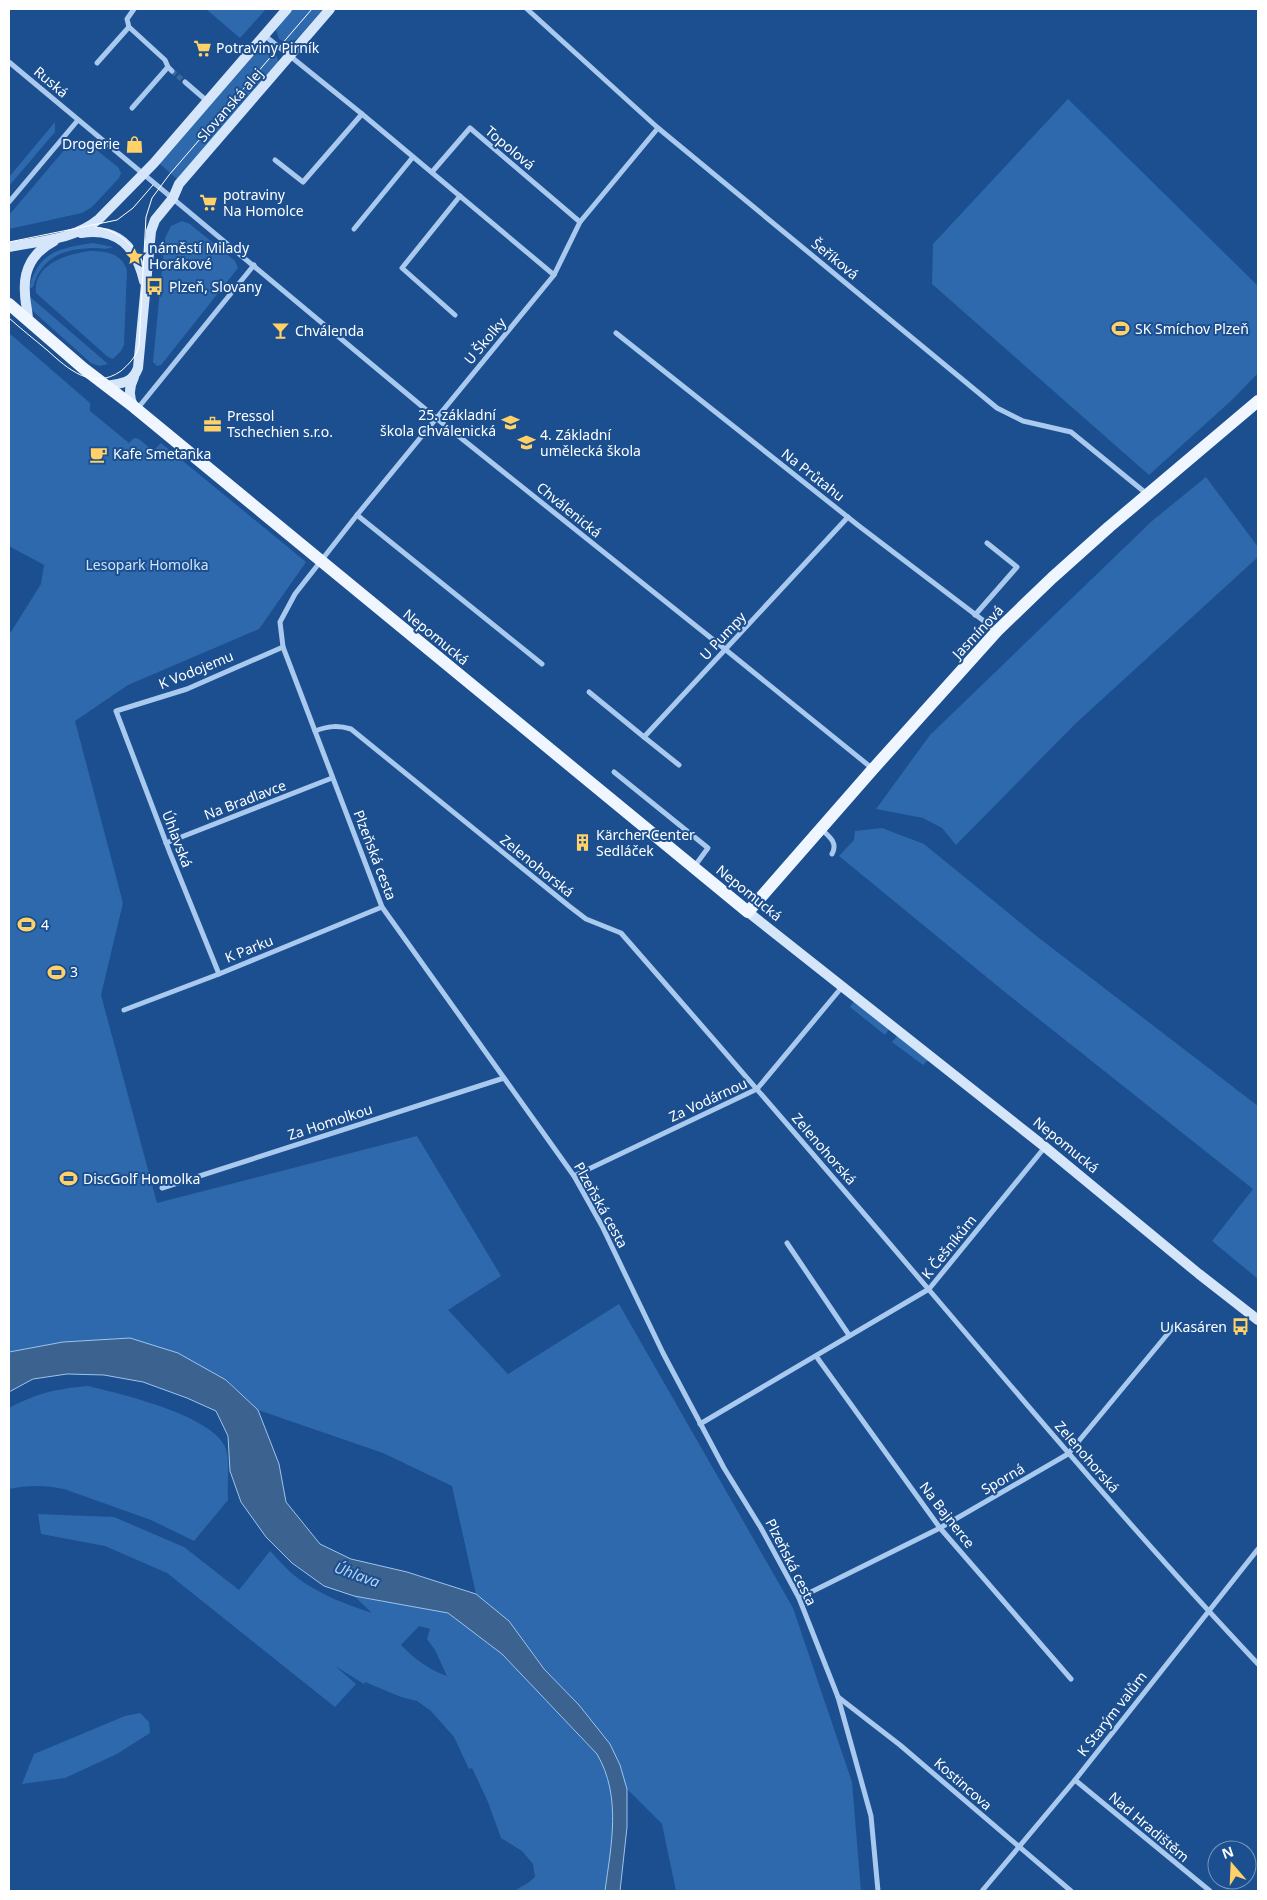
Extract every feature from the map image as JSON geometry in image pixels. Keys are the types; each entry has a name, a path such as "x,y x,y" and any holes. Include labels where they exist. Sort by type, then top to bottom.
{"main road":[{"name":"Slovanská alej","path":"144,174 287,9"},
{"name":"Slovanská alej","path":"173,198 180,184 330,9"},
{"path":"9,247 62,238 91,226 144,174"},
{"path":"136,408 130,399 130,384 138,368 153,225 157,217 173,198"},
{"path":"72,235 102,232 113,235 121,240 131,249 138,261 146,290"},
{"path":"28,321 25,295 27,272 33,259 42,248 62,238"},
{"path":"9,304 136,408"},
{"path":"107,386 124,384 134,376"},
{"name":"Jasmínová","path":"748,912 872,769 998,631 1052,578 1147,494 1258,401"},
{"name":"Nepomucká","path":"136,408 748,912 1045,1147 1258,1320"}],"street":[{"path":"132,108 170,69 165,60 129,27 127,19 134,9"},
{"name":"Šeříková","path":"527,9 658,128 997,408 1023,421 1071,432 1147,494"},
{"path":"97,63 129,27"},
{"path":"264,35 362,114 554,275"},
{"name":"Ruská","path":"9,62 78,120"},
{"path":"185,82 207,101"},
{"path":"275,160 303,182 362,114"},
{"path":"9,202 78,120 254,265 136,408"},
{"name":"Topolová","path":"432,172 470,128 580,222"},
{"name":"U Školky","path":"320,561 554,275 580,222 658,128"},
{"path":"354,229 413,157"},
{"path":"456,315 402,268 460,196"},
{"name":"Chválenická","path":"254,265 436,418 872,769"},
{"name":"Na Průtahu","path":"616,333 848,517 975,616 998,631"},
{"path":"357,514 542,664"},
{"name":"U Pumpy","path":"644,738 848,517"},
{"path":"975,616 1017,567 987,543"},
{"name":"Plzeňská cesta","path":"320,561 295,594 280,622 283,647 382,907 574,1176 602,1226 663,1353 700,1424 724,1468 762,1528 799,1598 838,1697 871,1816 878,1891"},
{"name":"K Vodojemu","path":"116,711 186,689 283,647"},
{"path":"589,692 680,765"},
{"name":"Úhlavská","path":"116,711 166,843 219,974"},
{"name":"Zelenohorská","path":"315,731 336,726 351,729 586,919 622,933 929,1289 1068,1454 1208,1611 1258,1664"},
{"path":"614,772 708,848 694,867"},
{"name":"Na Bradlavce","path":"166,843 332,778"},
{"path":"820,829 834,843 835,848 832,854"},
{"name":"K Parku","path":"124,1010 219,974 382,907"},
{"name":"Za Vodárnou","path":"574,1176 757,1089 843,986"},
{"name":"Za Homolkou","path":"162,1188 504,1078"},
{"name":"K Češníkům","path":"700,1424 929,1289 1045,1147"},
{"path":"787,1243 849,1335"},
{"name":"Sporná","path":"799,1598 940,1528 1068,1454 1176,1324"},
{"name":"Na Bajnerce","path":"816,1356 940,1528 1071,1679"},
{"name":"K Starým valům","path":"982,1891 1075,1780 1258,1549"},
{"name":"Kostincova","path":"838,1697 900,1745 1071,1891"},
{"name":"Nad Hradištěm","path":"1075,1780 1210,1891"}],"green space":[{"path":"206,9 266,9 240,38"},
{"path":"292,9 323,9 298,38 289,44 279,39 276,30"},
{"path":"266,46 275,53 278,63 178,180 159,163 260,47"},
{"name":"SK Smíchov Plzeň","path":"1068,99 1258,286 1258,373 1233,399 1149,475 932,284 933,244"},
{"path":"55,122 55,132 9,186 9,177"},
{"path":"79,139 85,141 118,167 121,173 119,178 92,207 82,213 9,229 9,215 71,142"},
{"path":"182,221 190,224 235,261 238,268 161,365 157,366 153,362 165,238 171,226"},
{"path":"93,243 113,247 73,250 56,256 42,268 33,287 29,289 38,267 52,254 70,247"},
{"path":"90,251 112,254 121,260 127,270 124,345 113,359 108,357 36,293 40,275 53,262 71,255"},
{"path":"29,296 108,364 99,366 91,363 30,309"},
{"name":"Lesopark Homolka","path":"9,333 90,403 90,411 129,443 134,438 139,439 153,451 161,443 306,562 259,629 128,685 75,721 123,903 101,995 157,1203 417,1136 501,1276 448,1310 508,1374 619,1304 793,1608 852,1782 861,1891 676,1891 662,1824 627,1789 620,1765 610,1744 579,1705 544,1669 509,1621 476,1594 452,1486 383,1453 258,1410 226,1379 130,1338 63,1342 9,1352 9,635 41,584 44,565 9,546"},
{"path":"1206,477 1258,547 1258,557 1075,724 956,845 942,828 923,818 876,809 930,735 1152,521"},
{"path":"882,828 924,844 1039,938 1258,1106 1258,1279 1212,1241 1253,1189 1006,993 839,856 854,840 855,831"},
{"path":"854,1001 889,1029 885,1035 850,1007"},
{"path":"897,1036 928,1060 923,1065 892,1042"},
{"path":"88,1386 143,1400 186,1416 204,1426 218,1437 227,1454 228,1500 194,1541 151,1520 64,1489 36,1486 9,1489 9,1408 47,1392"},
{"path":"38,1514 114,1517 184,1547 239,1590 270,1551 288,1570 313,1588 362,1610 372,1613 354,1596 448,1613 502,1654 597,1754 605,1770 610,1787 613,1821 605,1891 514,1891 535,1877 533,1864 522,1851 501,1838 488,1802 472,1768 469,1769 454,1737 431,1711 417,1701 401,1697 365,1682 364,1684 335,1666 356,1684 335,1707 167,1573 105,1546 41,1534","holes":["419,1626 430,1629 427,1639 435,1650 447,1676 422,1664 401,1645"]},
{"path":"140,1713 149,1722 150,1733 117,1754 65,1778 22,1784 34,1754 125,1716"}],"water":[{"name":"Úhlava","path":"130,1338 178,1353 226,1380 258,1410 279,1464 286,1502 320,1544 351,1559 407,1572 476,1594 509,1621 544,1669 579,1705 610,1744 620,1765 627,1789 627,1827 620,1891 605,1891 613,1821 610,1787 605,1770 597,1754 502,1654 448,1613 354,1596 324,1586 292,1563 266,1537 241,1502 230,1471 228,1436 216,1411 143,1382 104,1375 67,1374 33,1379 9,1392 9,1352 63,1342"}],"tunnel":[{"path":"172,71 185,82"}],"tram line":[{"path":"9,318 63,364 81,375 100,379 110,377 127,366 139,346 146,217 152,198 169,175 312,9"},
{"path":"9,242 117,220 133,208 153,185"},
{"path":"95,227 111,231 124,239 135,251 142,266"}],"place":[{"name":"Potraviny Pirník","path":"202,48"},
{"name":"Drogerie","path":"134,144"},
{"name":"potraviny Na Homolce","path":"209,203"},
{"name":"náměstí Milady Horákové","path":"135,256"},
{"name":"Plzeň, Slovany","path":"155,287"},
{"name":"SK Smíchov Plzeň","path":"1121,329"},
{"name":"Chválenda","path":"281,331"},
{"name":"25. základní škola Chválenická","path":"510,423"},
{"name":"Pressol Tschechien s.r.o.","path":"213,424"},
{"name":"4. Základní umělecká škola","path":"526,443"},
{"name":"Kafe Smetanka","path":"99,454"},
{"name":"Kärcher Center Sedláček","path":"582,843"},
{"name":"4","path":"27,925"},
{"name":"3","path":"56,972"},
{"name":"DiscGolf Homolka","path":"69,1179"},
{"name":"U Kasáren","path":"1241,1327"}]}
